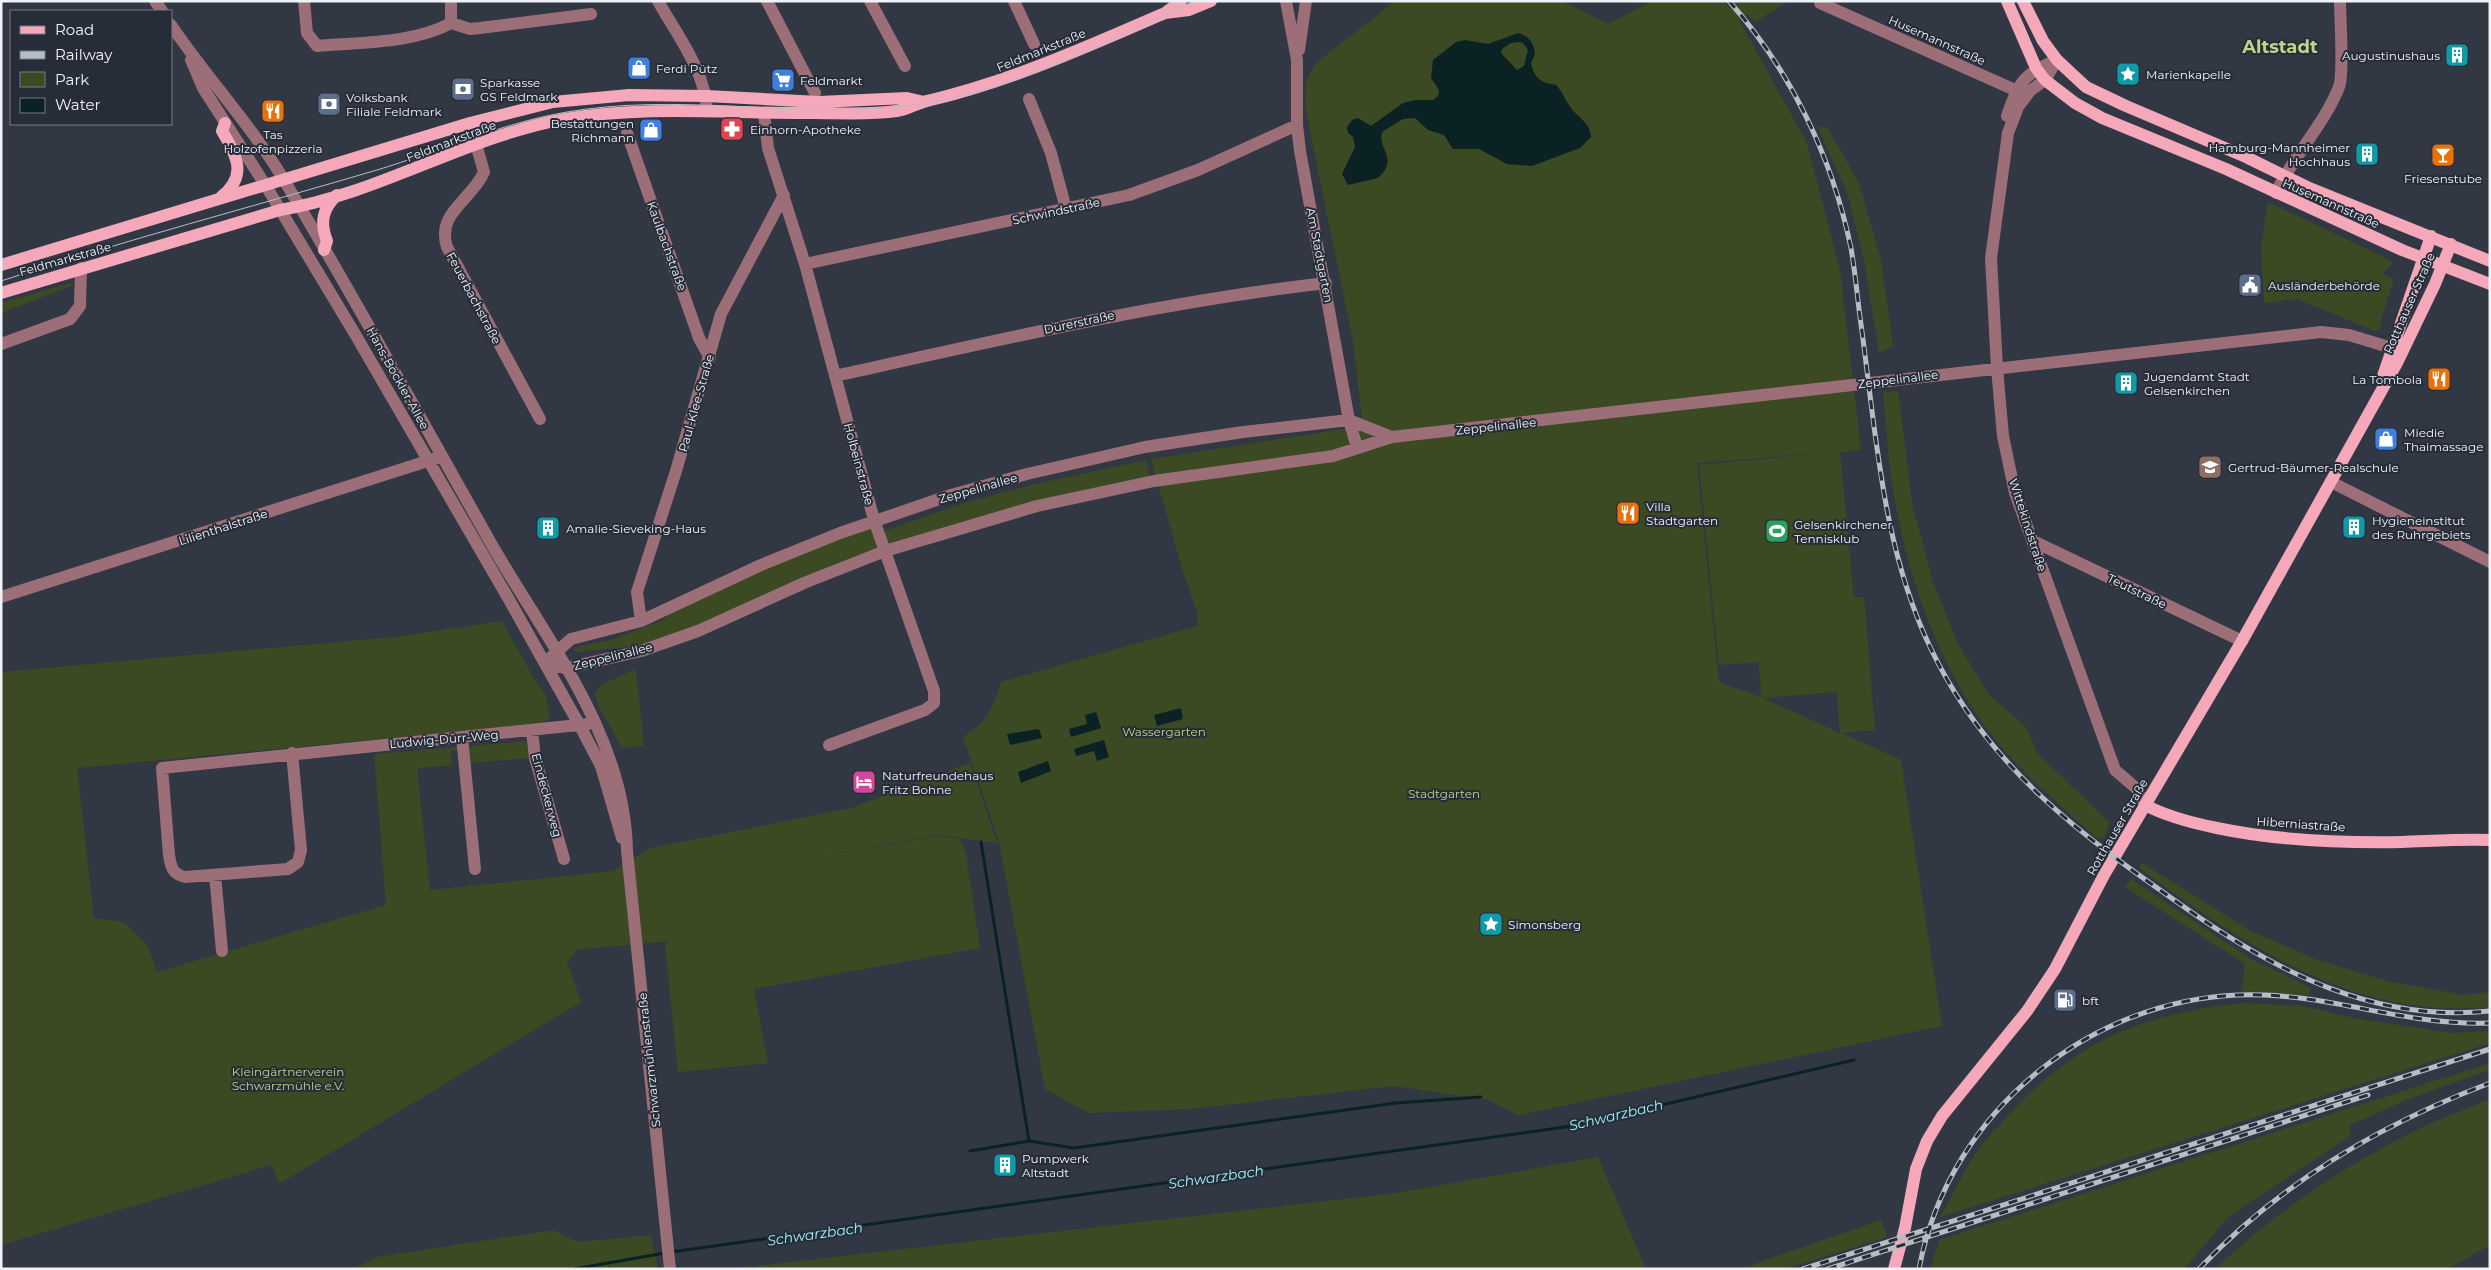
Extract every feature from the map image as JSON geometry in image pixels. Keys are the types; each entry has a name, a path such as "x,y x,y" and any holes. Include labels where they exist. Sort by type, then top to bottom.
{"main road":[{"name":"Feldmarkstraße","path":"1165,13 1180,1"},
{"name":"Feldmarkstraße","path":"1,293 81,268 337,195 403,174 475,146 534,126 619,112 707,111 764,114 899,111 924,102 963,93 1019,74 1165,13 1189,10 1211,1"},
{"name":"Husemannstraße","path":"2007,1 2036,68 2046,80 2075,103 2102,118 2182,150 2422,259 2490,284"},
{"name":"Husemannstraße","path":"2023,1 2034,27 2057,60 2072,76 2093,90 2202,137 2284,176 2490,261"},
{"name":"Feldmarkstraße","path":"1,265 470,123 553,102 628,94 819,102 907,98 924,102"},
{"path":"218,200 232,189 237,176 238,164 233,149 222,131 225,123"},
{"path":"324,250 327,241 322,227 323,217 327,204 337,195"},
{"name":"Rotthauser Straße","path":"2398,348 2422,259 2431,236"},
{"name":"Rotthauser Straße","path":"1894,1269 1905,1228 1916,1169 1927,1141 1942,1116 2011,1033 2046,983 2145,805 2242,641 2331,482 2376,398 2398,348 2435,284 2451,244"},
{"name":"Hiberniastraße","path":"2145,805 2163,815 2201,825 2273,838 2402,842 2459,838 2490,833"},
{"name":"Hiberniastraße","path":"2459,838 2490,840"}],"street":[{"path":"304,1 308,33 317,46 400,38 440,29 451,23 470,29 591,14"},
{"path":"451,1 451,23"},
{"path":"658,1 696,68 707,96 707,111"},
{"path":"767,1 815,93"},
{"path":"870,1 905,66"},
{"path":"1014,1 1034,44"},
{"name":"Am Stadtgarten","path":"1286,1 1297,60 1297,125 1349,420 1357,447"},
{"name":"Am Stadtgarten","path":"1297,60 1305,19 1306,1"},
{"path":"2276,194 2284,176 2325,114 2340,85 2340,1"},
{"name":"Husemannstraße","path":"1820,3 2015,90"},
{"name":"Hans-Böckler-Allee","path":"172,26 228,100 283,179 388,357 441,455 595,721"},
{"name":"Hans-Böckler-Allee","path":"185,46 203,88 266,186 429,461 580,726"},
{"name":"Wittekindstraße","path":"2057,60 2036,68 2020,81 2015,90 2007,116 2008,133 1990,258 2003,436 2016,493 2115,770 2137,790 2145,805"},
{"name":"Wittekindstraße","path":"2008,133 2018,107 2030,91 2046,80 2057,60"},
{"path":"1029,99 1051,153 1066,209"},
{"name":"Holbeinstraße","path":"764,114 768,148 805,264 874,520 934,692 934,703 924,710 829,745"},
{"name":"Feuerbachstraße","path":"470,123 475,146 484,172 479,183 445,222 443,235 447,247 540,419"},
{"name":"Schwindstraße","path":"805,264 1138,192 1198,170 1297,125"},
{"name":"Kaulbachstraße","path":"626,133 699,338 710,358"},
{"name":"Paul-Klee-Straße","path":"640,621 637,592 676,471 710,358 721,314 784,195"},
{"path":"1,344 70,318 80,306 81,268"},
{"name":"Dürerstraße","path":"835,376 1161,306 1246,292 1326,283"},
{"name":"Zeppelinallee","path":"1392,437 1349,420 1243,432 1145,447 989,484 874,520 761,565 640,621 571,639 556,651 546,664 566,668 641,651 690,634 804,583 885,552 1037,506 1096,492 1234,468 1334,456 1392,437 2321,332 2348,335 2398,348"},
{"name":"Lilienthalstraße","path":"2,595 429,461 441,455"},
{"path":"2331,482 2490,562"},
{"name":"Teutstraße","path":"2033,541 2242,641"},
{"name":"Ludwig-Dürr-Weg","path":"292,753 301,850 298,862 288,869 184,878 176,874 171,868 162,768 292,753 580,726 595,721"},
{"name":"Schwarzmühlenstraße","path":"595,721 611,759 623,802 670,1264"},
{"name":"Schwarzmühlenstraße","path":"580,726 601,766 627,851"},
{"name":"Eindeckerweg","path":"532,731 535,758 564,860"},
{"path":"462,737 475,869"},
{"path":"215,875 222,952"}],"green space":[{"name":"Stadtgarten","path":"1395,1 1562,1 1608,24 1652,1 1723,1 1730,8 1736,1 1789,1 1755,22 1747,14 1739,20 1807,143 1840,270 1861,450 1840,452 1854,598 1864,597 1875,730 1842,733 1901,760 1942,1026 1519,1115 1489,1100 1394,1086 1190,1109 1089,1113 1045,1089 999,842 963,737 984,720 992,708 1001,682 1197,626 1198,615 1182,569 1151,459 1363,426 1353,342 1305,106 1306,81 1316,63","holes":["1823,453 1699,465 1719,665 1759,662 1761,697 1719,682 1697,463","1837,692 1840,733 1763,698 1764,698"]},
{"path":"1818,127 1827,127 1859,183 1881,260 1893,346 1879,353 1864,260 1848,195"},
{"path":"2268,202 2390,260 2392,264 2382,274 2394,279 2380,329 2375,331 2297,299 2264,303 2261,246"},
{"path":"70,283 74,285 1,313 1,303"},
{"path":"1898,391 1912,503 1933,582 1957,642 1989,695 2027,728 2037,753 2109,822 2105,837 2097,838 2007,754 1982,722 1966,697 1938,644 1926,616 1908,560 1893,488 1883,392"},
{"path":"1146,460 1151,482 960,527 661,640 627,647 576,652 573,649 611,640 661,621 684,602 875,521 879,533 955,506 1031,485"},
{"name":"Kleingärtnerverein Schwarzmühle e.V.","path":"502,621 537,684 545,693 550,717 542,724 77,768 94,918 124,922 148,946 157,972 386,905 374,754 457,747 458,750 451,751 452,765 417,768 430,890 613,871 651,848 851,808 970,763 997,843 939,835 806,859 939,836 960,839 966,854 980,948 754,989 768,1063 678,1072 665,947 667,941 575,950 575,954 567,962 581,1002 279,1184 272,1165 1,1245 1,672 395,637"},
{"path":"636,669 644,746 622,748 598,705 595,693 601,685"},
{"path":"526,741 530,758 469,763 468,746"},
{"path":"2142,863 2251,931 2315,959 2387,981 2464,995 2490,992 2490,1007 2440,1008 2392,1001 2346,989 2302,971 2260,949 2219,924 2139,868"},
{"path":"2131,879 2249,958 2311,988 2308,995 2242,991 2245,964 2125,887"},
{"path":"2243,1003 2302,1006 2354,1018 2450,1033 2490,1031 2490,1043 1940,1217 1982,1144 2033,1090 2059,1068 2085,1050 2113,1035 2142,1024 2173,1015"},
{"path":"2490,1063 2490,1070 2411,1098 2350,1125 2350,1136 2228,1217 2184,1269 1930,1269 1939,1240"},
{"path":"2490,1099 2490,1245 2448,1269 2215,1269 2286,1209 2338,1174 2419,1129"},
{"path":"1598,1157 1646,1269 728,1269 1397,1193"},
{"path":"1881,1220 1887,1237 1785,1269 1740,1269"},
{"path":"553,1230 577,1242 651,1235 658,1269 352,1269 377,1257"}],"water":[{"path":"1518,33 1528,38 1532,43 1535,54 1531,63 1536,76 1546,83 1556,85 1571,108 1589,128 1591,137 1580,148 1532,166 1507,164 1479,149 1453,149 1444,135 1428,130 1415,118 1403,119 1382,132 1382,144 1388,159 1384,171 1378,178 1348,185 1342,174 1355,147 1353,137 1348,133 1347,127 1352,120 1358,118 1371,126 1403,103 1415,100 1433,100 1438,96 1439,90 1431,78 1433,60 1456,42 1465,40 1488,44","holes":["1511,43 1523,43 1528,50 1524,66 1517,70 1501,53 1502,49"]},
{"path":"1181,708 1183,719 1157,726 1154,715"},
{"path":"1096,712 1101,728 1071,737 1069,729 1087,724 1085,715"},
{"path":"1039,729 1042,738 1010,745 1007,734"},
{"path":"1104,740 1109,757 1097,761 1094,751 1076,756 1074,749"},
{"path":"1048,761 1051,771 1021,783 1018,772"}],"waterway":[{"path":"981,842 1029,1141"},
{"name":"Schwarzbach","path":"671,1252 1572,1126 1854,1060"},
{"path":"970,1151 1029,1141 1074,1148 1396,1103 1481,1097"},
{"name":"Schwarzbach","path":"574,1269 665,1253"}],"tram line":[{"path":"1,281 401,163 519,123 567,112 649,105 855,109 896,107 935,102 974,93 1012,81 1086,52 1194,1"}],"railway":[{"path":"1729,1 1772,56 1790,86 1806,117 1833,181 1851,248 1876,444 1891,528 1901,569 1914,610 1931,649 1954,691 1980,730 2009,764 2075,826 2148,882 2221,932 2256,953 2292,972 2368,1001 2407,1009 2448,1013 2490,1011"},
{"path":"1919,1269 1936,1210 1963,1157 1998,1109 2042,1069 2091,1036 2146,1012 2204,998 2265,995 2321,1001 2432,1020 2490,1023"},
{"path":"1803,1269 2490,1049"},
{"path":"2199,1269 2230,1238 2263,1210 2297,1184 2334,1160 2371,1137 2410,1117 2490,1083"},
{"path":"1828,1269 2368,1095"}],"place":[{"name":"Augustinushaus","path":"2457,55"},
{"name":"Ferdi Pütz","path":"639,68"},
{"name":"Marienkapelle","path":"2128,74"},
{"name":"Feldmarkt","path":"783,80"},
{"name":"Sparkasse GS Feldmark","path":"463,89"},
{"name":"Volksbank Filiale Feldmark","path":"329,104"},
{"name":"Tas Holzofenpizzeria","path":"273,111"},
{"name":"Einhorn-Apotheke","path":"732,129"},
{"name":"Bestattungen Richmann","path":"651,130"},
{"name":"Hamburg-Mannheimer Hochhaus","path":"2367,154"},
{"name":"Friesenstube","path":"2443,155"},
{"name":"Ausländerbehörde","path":"2250,285"},
{"name":"La Tombola","path":"2439,379"},
{"name":"Jugendamt Stadt Gelsenkirchen","path":"2126,383"},
{"name":"Miedie Thaimassage","path":"2386,439"},
{"name":"Gertrud-Bäumer-Realschule","path":"2210,467"},
{"name":"Villa Stadtgarten","path":"1628,513"},
{"name":"Hygieneinstitut des Ruhrgebiets","path":"2354,527"},
{"name":"Amalie-Sieveking-Haus","path":"548,528"},
{"name":"Gelsenkirchener Tennisklub","path":"1777,531"},
{"name":"Naturfreundehaus Fritz Bohne","path":"864,782"},
{"name":"Simonsberg","path":"1491,924"},
{"name":"bft","path":"2065,1000"},
{"name":"Pumpwerk Altstadt","path":"1005,1165"}],"district":[{"name":"Altstadt","path":"2280,47"}],"park label":[{"name":"Wassergarten","path":"1164,731"}]}
